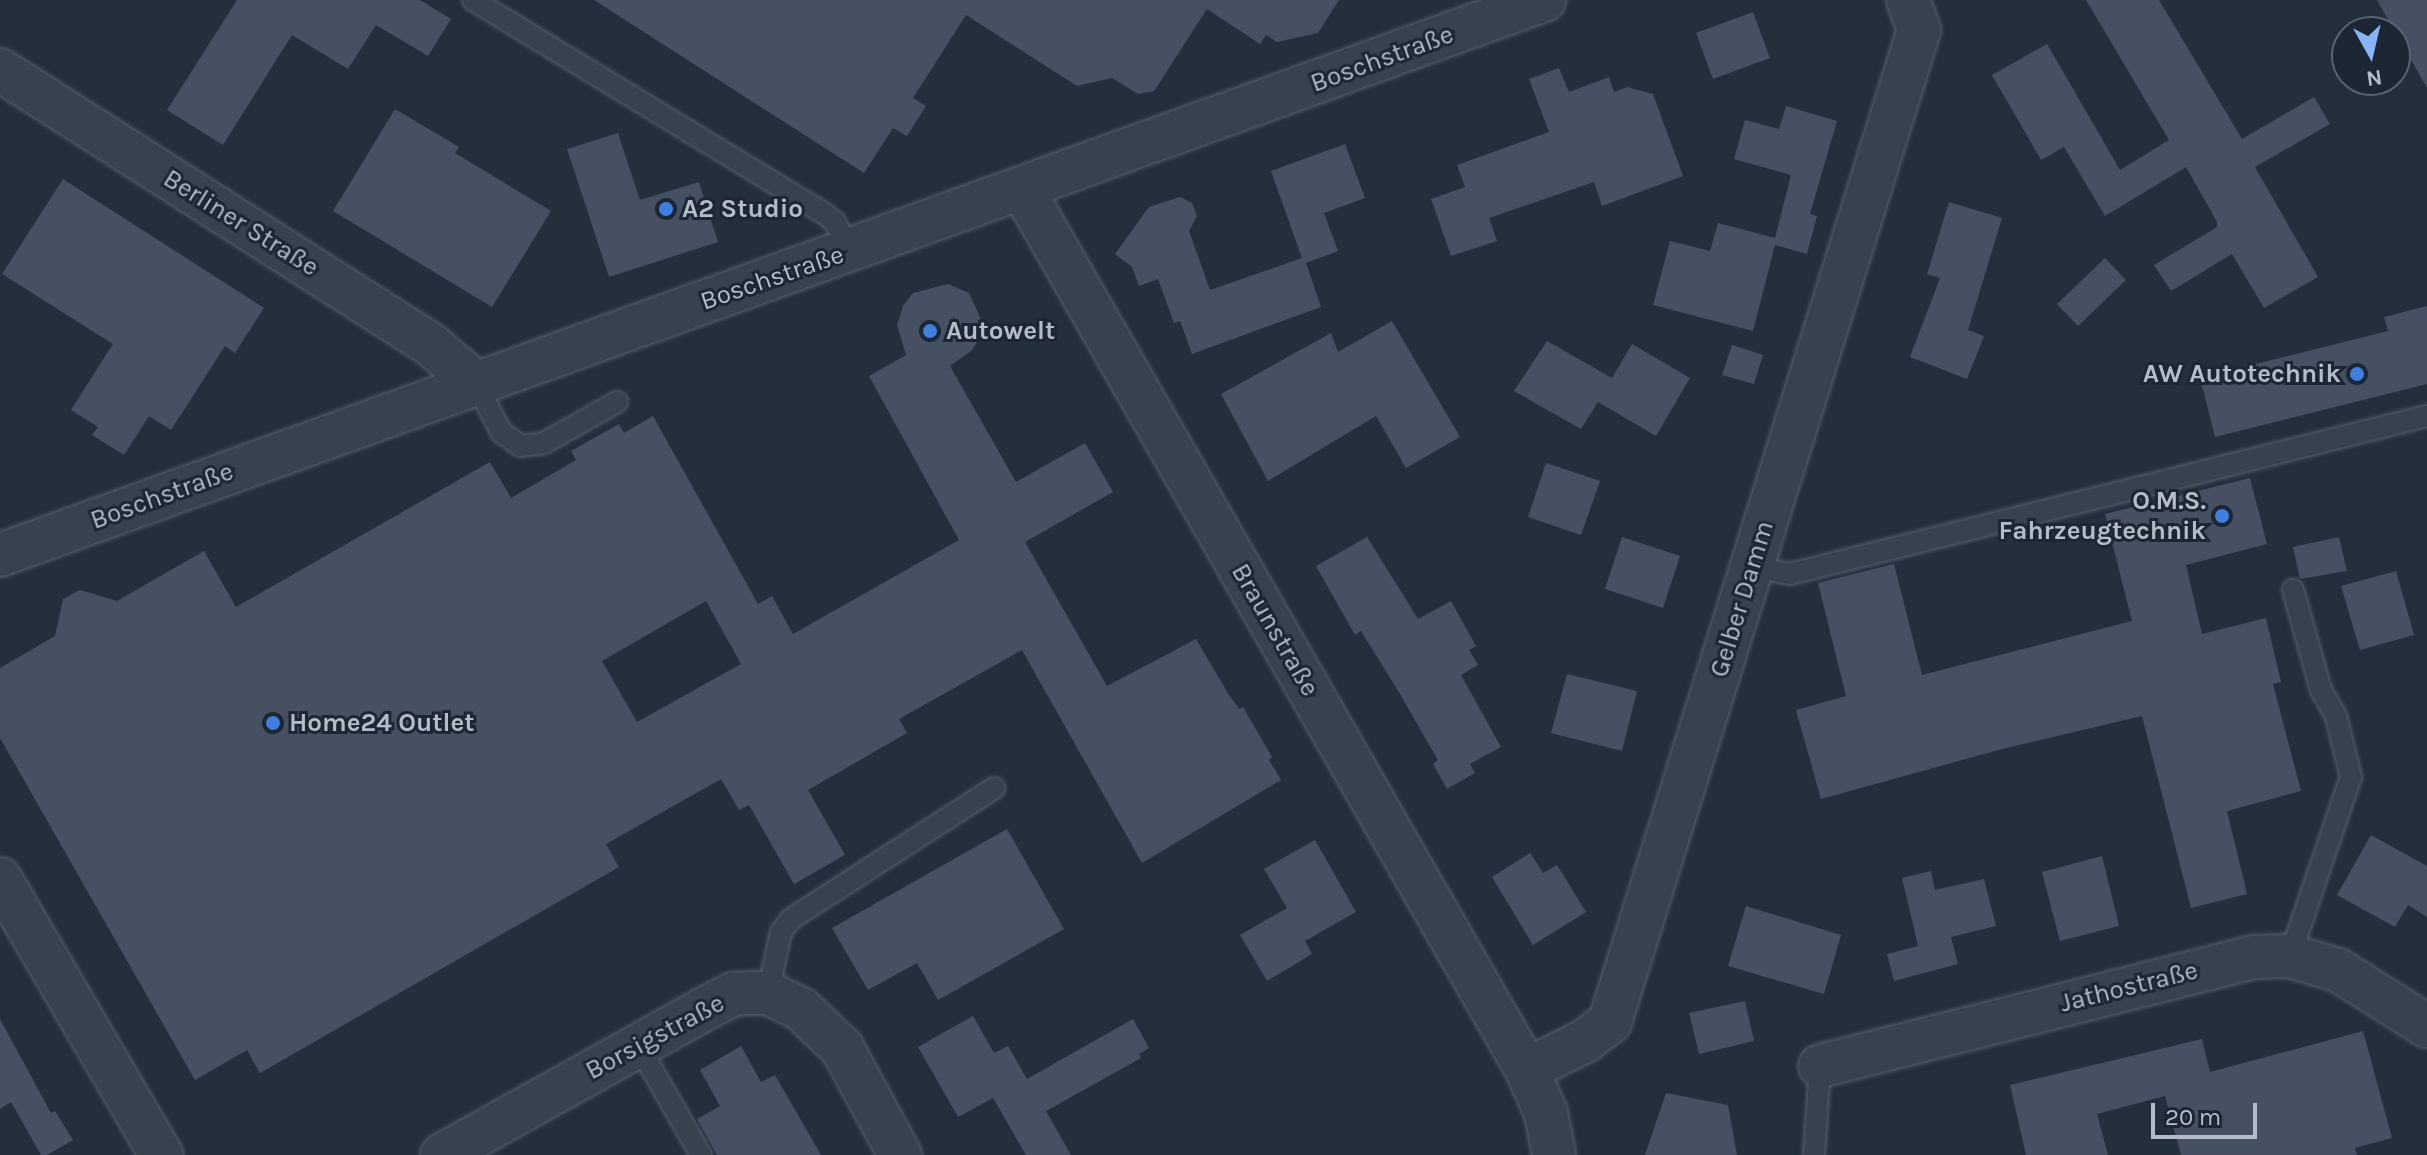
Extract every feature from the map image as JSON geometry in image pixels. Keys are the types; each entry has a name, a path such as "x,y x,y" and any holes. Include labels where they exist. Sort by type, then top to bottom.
{"street":[{"name":"Gelber Damm","path":"1527,1070 1585,1041 1610,1022 1919,30 1908,0"},
{"name":"Boschstraße","path":"0,555 1023,190 1513,4"},
{"name":"Berliner Straße","path":"0,70 430,344 476,383"},
{"name":"Braunstraße","path":"1023,190 1527,1070"},
{"path":"0,879 161,1155"},
{"name":"Jathostraße","path":"1820,1066 2227,962 2290,956 2338,970 2427,1026"},
{"path":"768,993 801,1009 842,1048 900,1155"},
{"name":"Borsigstraße","path":"442,1155 734,994 768,993"},
{"path":"1527,1070 1546,1113 1554,1155"}],"lane":[{"path":"473,0 825,214 835,222 850,251"},
{"path":"476,383 501,432 521,446 544,443 617,402"},
{"path":"1751,567 1790,574 2427,416"},
{"path":"2290,956 2351,777 2336,716 2321,690 2293,590"},
{"path":"768,993 781,932 791,919 994,788"},
{"path":"638,1045 701,1155"},
{"path":"1814,1155 1820,1066"}],"building":[{"path":"237,0 420,0 451,19 428,56 376,25 348,69 292,35 223,145 167,110"},
{"path":"594,0 1339,0 1318,33 1277,42 1266,35 1260,44 1207,9 1154,91 1138,94 1112,78 1077,86 966,15 913,98 926,106 907,136 893,128 864,173"},
{"path":"2086,0 2159,0 2242,139 2314,97 2330,124 2255,167 2318,277 2264,308 2232,254 2171,291 2154,265 2217,227 2186,167 2105,216 2064,147 2041,160 1992,75 2047,44 2120,170 2169,140"},
{"path":"2377,0 2427,0 2427,88 2411,60 2411,16 2386,16"},
{"path":"1753,12 1770,58 1713,79 1696,33"},
{"path":"1559,68 1569,92 1609,77 1614,92 1627,87 1653,94 1683,176 1602,206 1594,182 1489,218 1497,241 1451,256 1431,199 1465,187 1457,165 1549,132 1529,79"},
{"path":"1786,106 1837,121 1810,214 1817,216 1807,254 1775,245 1753,331 1653,305 1670,241 1710,251 1718,223 1775,238 1791,175 1734,159 1745,120 1779,129"},
{"path":"395,109 459,147 455,153 551,211 492,307 333,211"},
{"path":"618,133 640,200 699,182 718,242 609,277 567,149"},
{"path":"1345,144 1365,198 1324,213 1338,251 1306,263 1321,307 1192,354 1180,321 1174,323 1158,279 1139,286 1132,267 1115,254 1149,207 1180,197 1192,203 1197,216 1189,231 1210,290 1302,258 1271,171"},
{"path":"63,179 264,308 235,353 225,346 171,430 149,416 124,455 92,435 98,427 71,410 113,344 2,274"},
{"path":"1949,202 2002,218 1968,330 1984,336 1967,379 1910,357 1940,278 1927,274"},
{"path":"2105,258 2126,280 2078,326 2057,304"},
{"path":"948,284 969,293 980,317 981,337 971,351 950,366 1016,482 1085,443 1113,492 1025,542 1107,686 1196,639 1229,695 1239,709 1243,707 1272,757 1269,760 1281,780 1142,863 1022,650 899,719 907,733 808,790 845,855 794,884 749,805 739,810 721,779 606,844 619,867 260,1073 247,1050 195,1080 0,738 0,668 55,636 63,599 80,590 117,601 204,551 236,607 490,462 511,498 576,460 571,451 619,424 624,433 653,416 758,604 772,596 793,634 959,540 869,376 906,355 897,325 903,306 913,293","holes":["706,601 741,664 637,722 602,661"]},
{"path":"2427,306 2427,384 2215,437 2200,378 2388,331 2384,317"},
{"path":"1392,321 1460,437 1406,468 1376,416 1268,481 1221,394 1331,333 1338,352"},
{"path":"1547,341 1612,378 1632,344 1690,378 1656,436 1598,402 1581,429 1514,391"},
{"path":"1732,345 1763,355 1754,384 1722,375"},
{"path":"1546,463 1600,481 1581,535 1528,517"},
{"path":"2250,478 2267,544 2186,565 2202,634 2266,618 2281,682 2273,684 2301,791 2227,811 2247,894 2191,908 2142,716 2002,749 1821,799 1796,710 1846,696 1818,583 1894,564 1922,675 2132,621 2105,514"},
{"path":"1367,537 1418,619 1451,601 1476,646 1469,650 1478,665 1461,675 1501,747 1470,764 1475,773 1447,789 1433,764 1438,760 1397,689 1361,631 1355,635 1316,566"},
{"path":"1622,537 1680,556 1663,608 1605,589"},
{"path":"2339,537 2347,571 2300,579 2293,547"},
{"path":"2396,571 2414,635 2360,650 2341,586"},
{"path":"1567,674 1637,691 1622,751 1551,733"},
{"path":"1007,829 1064,929 938,1000 917,963 868,990 832,928"},
{"path":"2371,835 2427,866 2427,917 2408,905 2395,927 2337,895"},
{"path":"1315,840 1356,912 1305,941 1312,954 1267,981 1240,935 1287,908 1264,869"},
{"path":"1530,853 1543,873 1557,865 1586,912 1533,945 1492,877"},
{"path":"2102,856 2119,926 2060,941 2042,872"},
{"path":"1931,871 1935,890 1984,879 1996,926 1951,937 1958,964 1894,981 1887,954 1918,946 1902,878"},
{"path":"1746,906 1841,935 1824,994 1728,966"},
{"path":"1745,1001 1754,1041 1699,1054 1689,1013"},
{"path":"973,1016 994,1053 1008,1046 1027,1079 1133,1019 1149,1048 1139,1054 1141,1058 1046,1111 1071,1155 1026,1155 993,1098 958,1117 918,1047"},
{"path":"0,1019 51,1113 55,1111 73,1140 47,1155 41,1155 11,1102 0,1109"},
{"path":"2363,1031 2392,1138 2355,1148 2357,1155 2181,1155 2165,1096 2097,1114 2108,1155 2026,1155 2010,1085 2202,1039 2210,1072"},
{"path":"741,1046 761,1082 775,1075 821,1155 717,1155 697,1119 720,1106 700,1070"},
{"path":"1666,1093 1728,1105 1737,1155 1645,1155"}],"place":[{"name":"A2 Studio","path":"666,209"},
{"name":"Autowelt","path":"930,331"},
{"name":"AW Autotechnik","path":"2357,374"},
{"name":"O.M.S. Fahrzeugtechnik","path":"2222,516"},
{"name":"Home24 Outlet","path":"273,723"}]}
